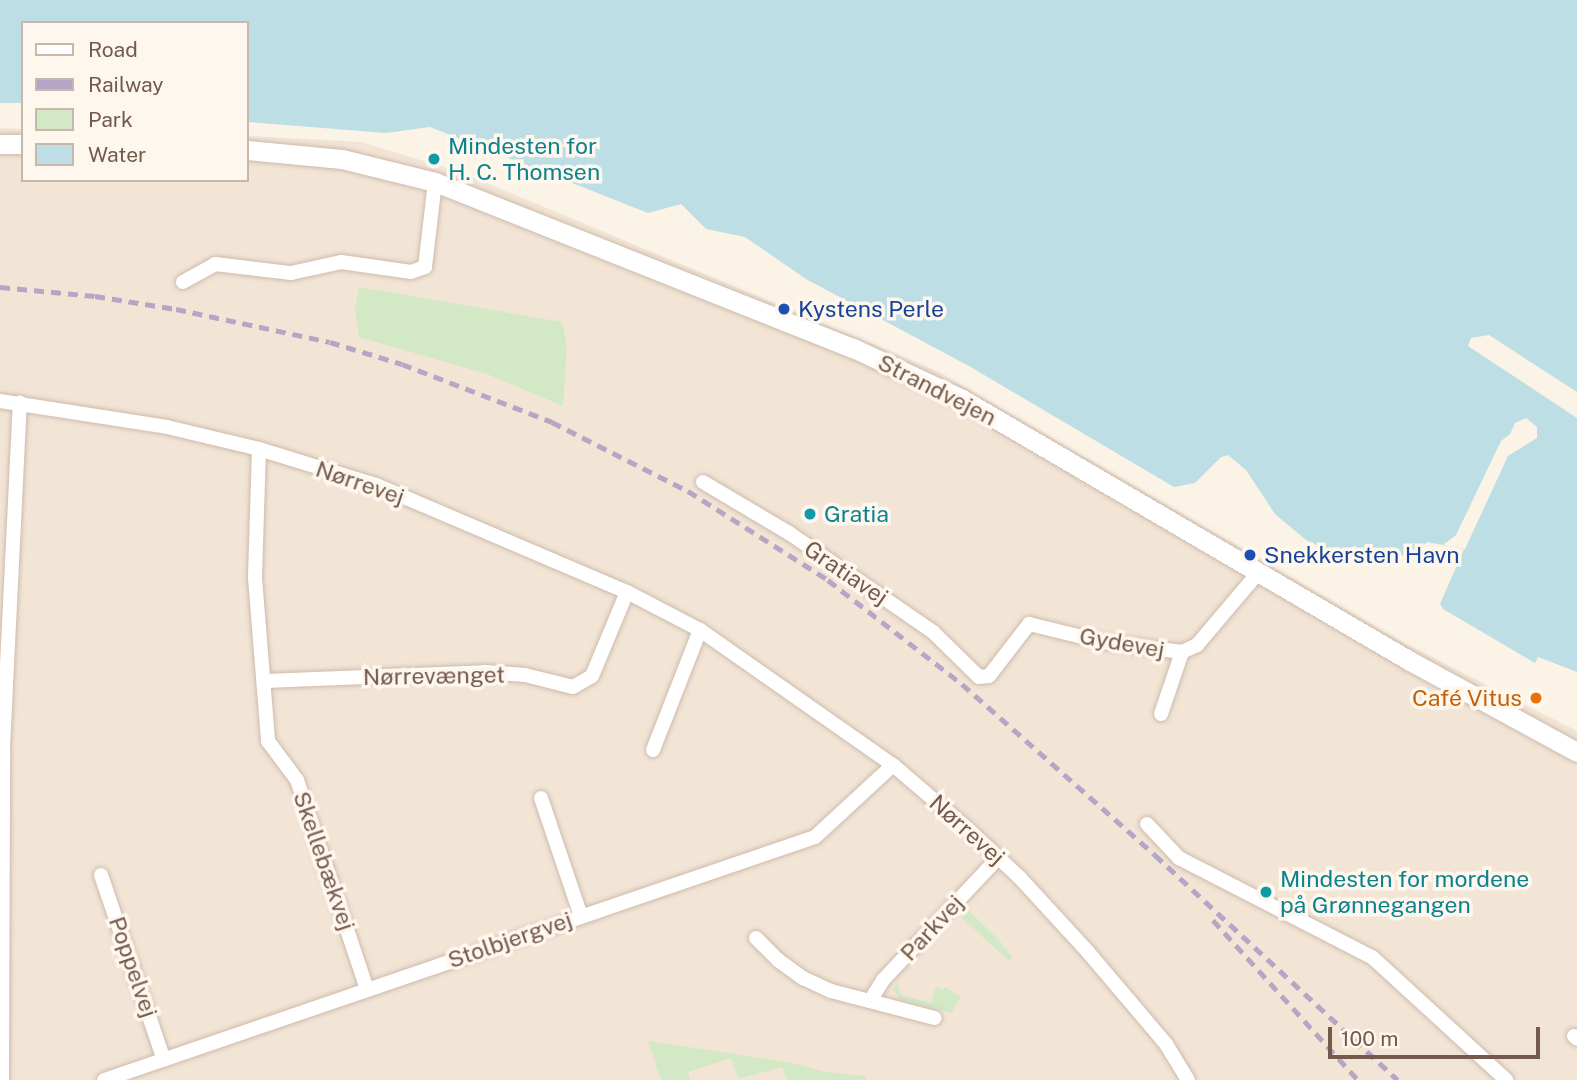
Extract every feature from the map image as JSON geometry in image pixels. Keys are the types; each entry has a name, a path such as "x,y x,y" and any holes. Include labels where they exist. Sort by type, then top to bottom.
{"main road":[{"path":"0,144 21,144"},
{"name":"Strandvejen","path":"248,150 342,159 435,182 853,348 950,393 1469,695 1577,752"}],"street":[{"path":"183,282 215,264 281,273 341,262 411,272 425,267 435,182"},
{"name":"Nørrevej","path":"0,401 167,427 260,449 376,485 627,592 700,630 893,765 1020,878 1133,1003 1166,1044 1188,1080"},
{"path":"2,1080 1,747 4,652 20,402"},
{"path":"260,449 255,578 265,681"},
{"name":"Gratiavej","path":"704,482 789,533 933,632 979,677"},
{"name":"Gydevej","path":"979,677 989,676 1029,624 1103,642 1182,652 1197,645 1258,573"},
{"name":"Nørrevænget","path":"265,681 485,672 525,675 573,687 592,676 627,592"},
{"path":"653,750 700,630"},
{"path":"1161,715 1182,652"},
{"name":"Skellebækvej","path":"265,681 268,741 297,780 367,989"},
{"name":"Stolbjergvej","path":"104,1080 815,837 893,765"},
{"path":"541,797 581,916"},
{"path":"1147,824 1180,858 1372,957 1506,1080"},
{"name":"Parkvej","path":"870,1001 883,980 998,858"},
{"name":"Poppelvej","path":"101,875 164,1060"},
{"path":"757,938 778,960 803,978 831,991 935,1018"}],"shaded area":[{"path":"0,128 21,129 21,182 248,182 248,136 361,142 463,173 939,372 1406,644 1577,731 1577,1080 0,1080"}],"green space":[{"path":"359,287 562,322 567,346 563,406 487,374 359,337 355,308"},
{"path":"965,907 999,940 1012,957 1009,961 962,918"},
{"path":"897,983 901,995 931,1003 936,986 942,990 945,987 961,997 951,1013 901,1000 893,990"},
{"path":"648,1041 788,1062 825,1072 865,1076 866,1080 787,1080 782,1067 739,1079 731,1058 688,1072 690,1080 661,1080"}],"water":[{"path":"0,0 1577,0 1577,672 1538,657 1535,663 1443,609 1440,604 1464,549 1427,542 1409,557 1390,553 1334,552 1322,548 1306,540 1275,514 1246,470 1228,455 1221,457 1195,483 1174,487 969,366 806,279 745,237 706,229 681,204 648,213 430,127 386,133 248,122 248,21 21,21 21,103 0,103"}],"pier":[{"path":"1489,335 1577,392 1577,418 1468,346 1471,338"},
{"path":"1526,418 1537,427 1537,438 1508,456 1465,549 1443,545 1456,535 1501,441 1510,434 1515,423"}],"railway":[{"path":"0,287 95,296 176,309 330,342 402,364 552,422 688,491 828,580 962,684 1155,855 1398,1080"},
{"path":"1213,920 1358,1080"}],"place":[{"name":"Mindesten for H. C. Thomsen","path":"434,159"},
{"name":"Kystens Perle","path":"784,309"},
{"name":"Gratia","path":"810,514"},
{"name":"Snekkersten Havn","path":"1250,555"},
{"name":"Café Vitus","path":"1536,698"},
{"name":"Mindesten for mordene på Grønnegangen","path":"1266,892"}]}
